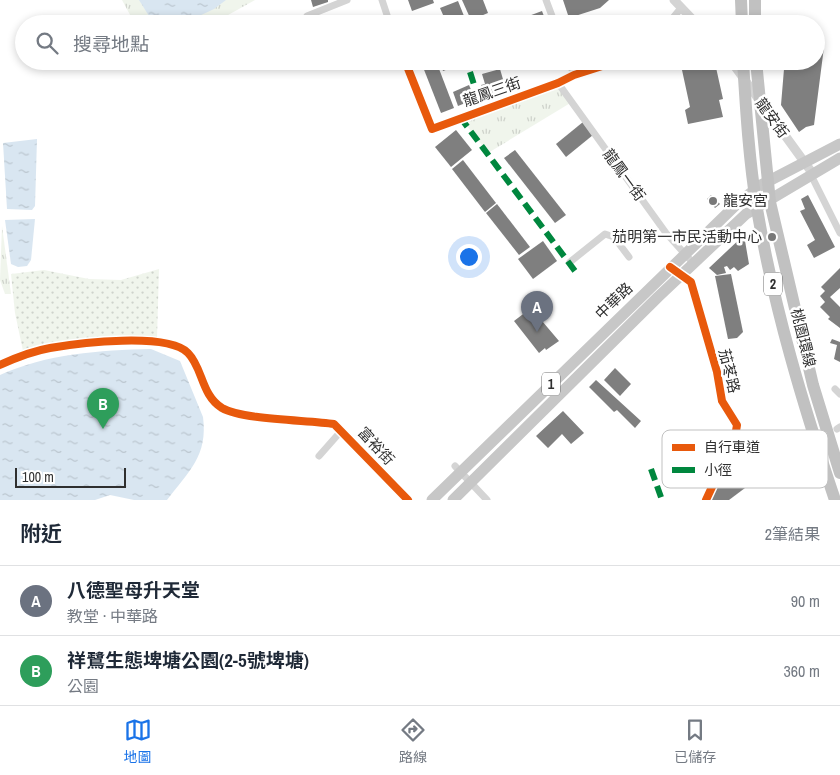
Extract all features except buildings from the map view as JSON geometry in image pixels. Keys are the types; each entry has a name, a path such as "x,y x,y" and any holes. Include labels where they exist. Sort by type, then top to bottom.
{"highway":[{"path":"741,0 742,15"},
{"path":"755,0 755,15"},
{"name":"桃園環線","path":"744,70 757,209 799,388 812,430"},
{"name":"桃園環線","path":"757,70 770,202 813,385 827,430"},
{"name":"桃園環線","path":"828,434 840,473"},
{"name":"桃園環線","path":"828,478 835,500"}],"main road":[{"name":"中華路","path":"432,500 458,469 740,201 761,184 837,146"},
{"name":"中華路","path":"453,500 746,214 839,158"}],"street":[{"path":"310,15 347,0"},
{"path":"382,0 387,15"},
{"path":"546,0 552,15"},
{"path":"674,0 688,15"},
{"path":"675,15 681,8"},
{"name":"龍鳳三街","path":"408,70 432,129 590,70"},
{"path":"572,70 574,75"},
{"name":"龍安街","path":"738,70 805,161 812,175"},
{"name":"龍鳳一街","path":"558,83 666,233 694,264"},
{"path":"812,175 840,233"},
{"path":"570,262 604,234 614,237 629,257"},
{"path":"670,267 681,276"},
{"name":"茄苳路","path":"681,276 691,282 717,372 722,402 737,424 736,430"},
{"name":"富裕街","path":"0,365 49,348 124,340 149,341 178,348 188,354 205,390 222,408 269,418 334,424 342,430 408,500"},
{"path":"319,456 342,430"},
{"path":"458,469 487,500"},
{"name":"茄苳路","path":"706,500 712,488"}],"green space":[{"path":"122,0 255,0 228,15 130,15"},
{"path":"558,83 572,102 488,153 460,117"},
{"path":"2,226 11,294 5,294 0,280"},
{"path":"159,269 157,338 123,337 90,339 56,343 23,351 15,313 11,274 44,270 89,279 121,280"}],"water":[{"path":"139,0 226,0 201,15 148,15"},
{"path":"37,139 35,206 32,210 7,209 3,143"},
{"path":"35,219 31,260 27,266 18,267 11,264 5,220"},
{"path":"151,349 180,361 203,417 204,431 200,453 167,500 134,500 110,495 95,500 0,500 0,375 36,362 74,354"}],"marked path":[{"path":"470,72 482,110"},
{"path":"460,117 578,275"},
{"path":"651,469 662,500"}],"cycle path":[{"path":"409,70 432,129 590,70"},
{"path":"670,267 691,282 717,372 722,401 737,425 736,430"},
{"path":"0,365 37,351 81,344 143,341 177,347 188,353 193,359 210,396 222,408 245,415 334,424 408,500"},
{"path":"706,500 712,488"}],"place":[{"name":"龍安宮","path":"713,201"},
{"name":"茄明第一市民活動中心","path":"772,237"},
{"name":"八德聖母升天堂","path":"537,332"},
{"name":"祥鷺生態埤塘公園(2-5號埤塘)","path":"103,429"}]}
